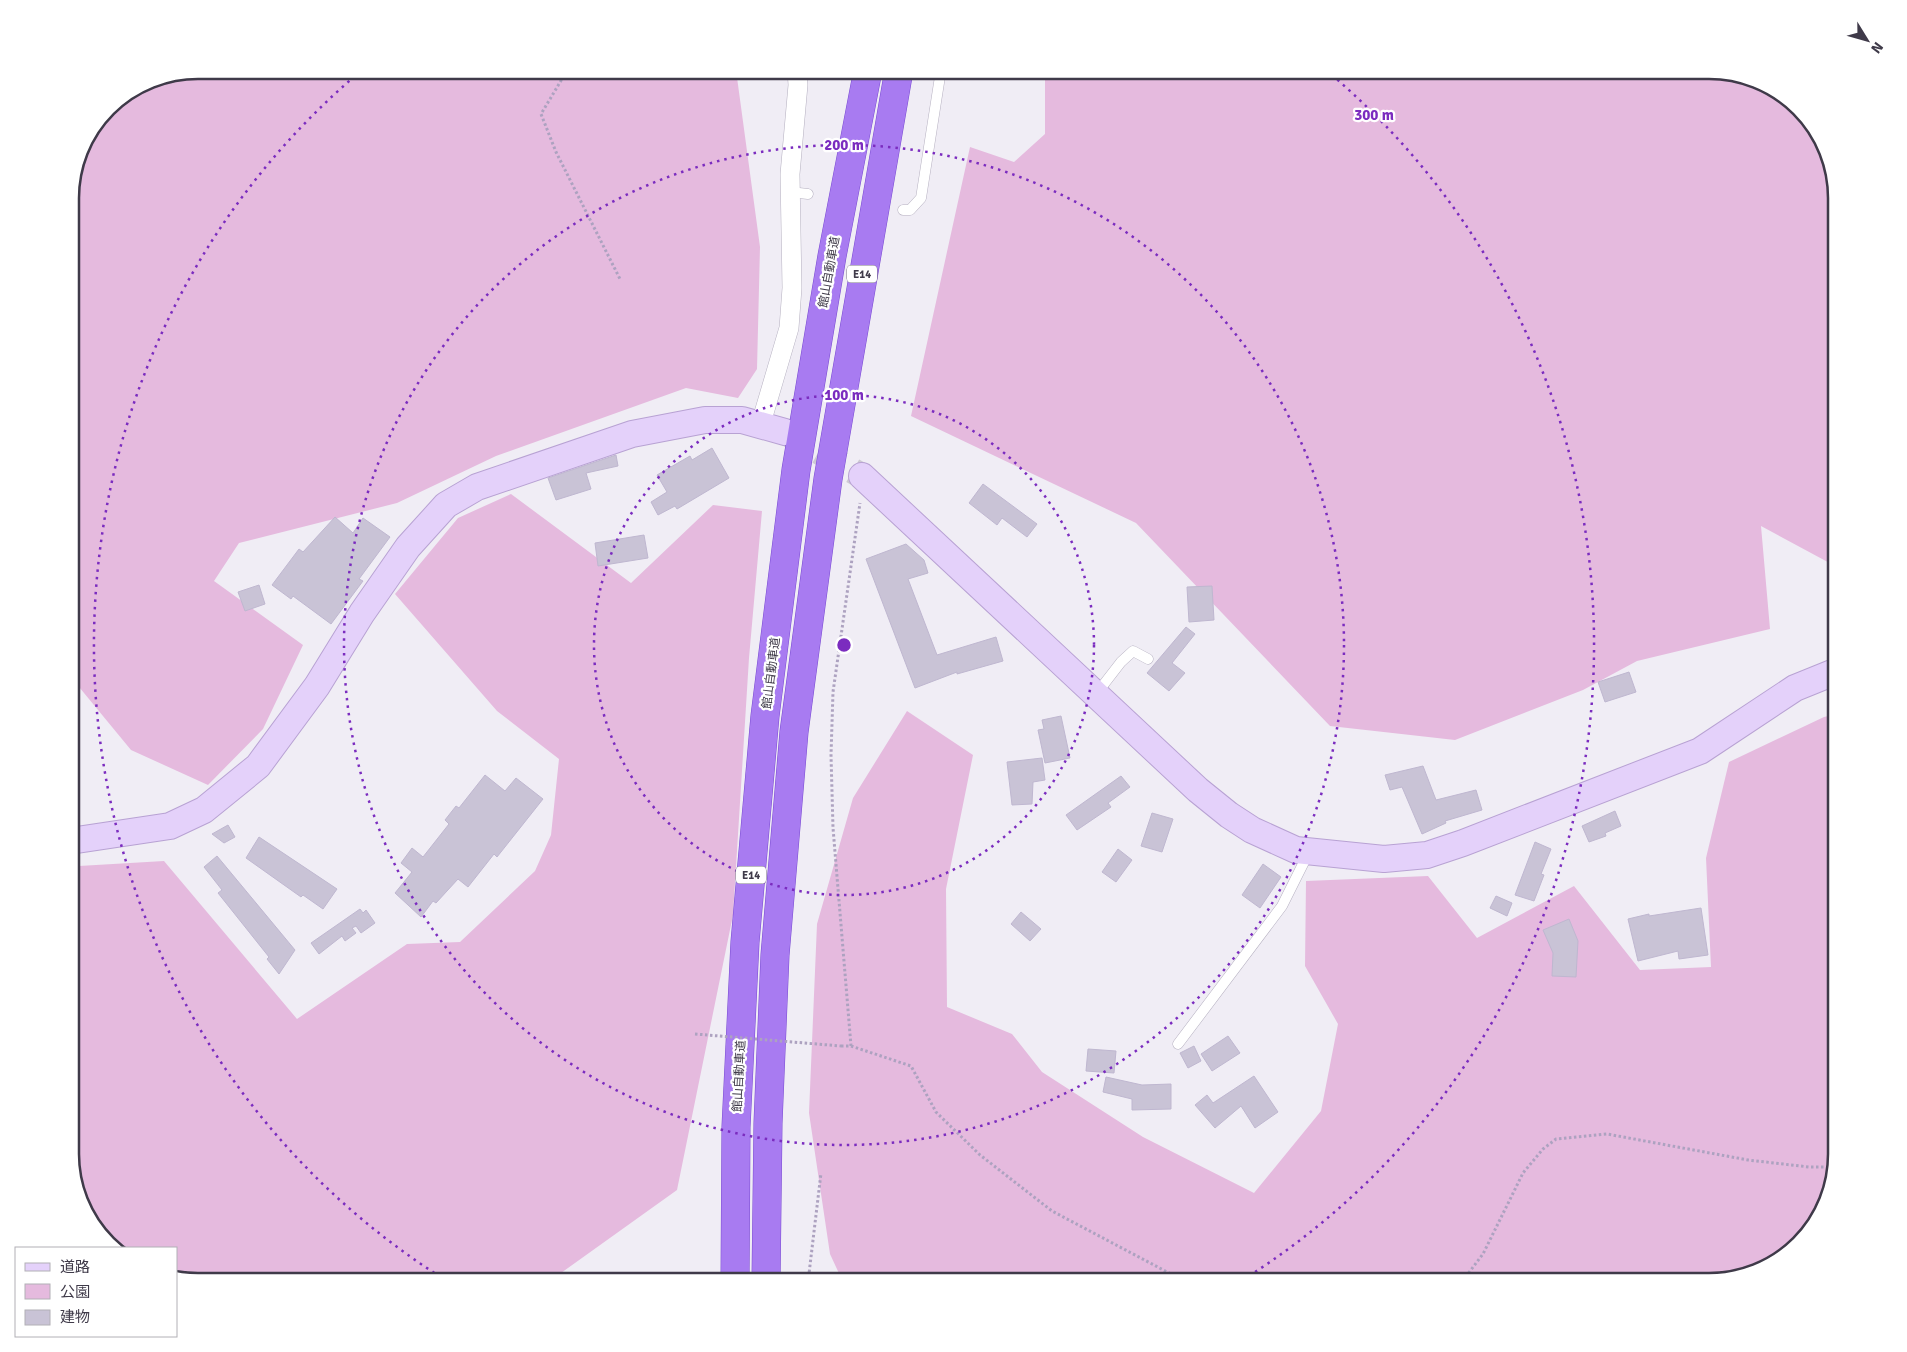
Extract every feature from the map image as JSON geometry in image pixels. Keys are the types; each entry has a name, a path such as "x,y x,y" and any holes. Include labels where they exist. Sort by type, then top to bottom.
{"highway":[{"name":"館山自動車道","path":"734,1273 736,1128 746,942 765,716 796,470 832,256 866,79"},
{"name":"E14","path":"766,1273 768,1123 775,955 794,732 828,479 897,79"}],"street":[{"path":"79,840 170,826 204,810 258,766 317,686 362,613 408,548 446,504 477,486 632,434 705,420 742,420 773,428 789,328 799,193 797,79"},
{"path":"865,478 1198,790 1228,815 1252,830 1296,850 1384,860 1427,855 1463,843 1700,751 1795,688 1828,675"}],"lane":[{"path":"903,210 910,210 921,198 940,79"},
{"path":"1096,694 1121,662 1132,652 1148,659"},
{"path":"1178,1044 1282,906 1310,851"}],"path":[{"path":"562,79 541,114 556,152 620,279"},
{"path":"851,1046 833,828 831,746 833,692 853,565 858,508 865,478"},
{"path":"695,1034 851,1046 911,1066 936,1112 980,1155 1052,1211 1169,1273"},
{"path":"1469,1273 1483,1254 1523,1173 1543,1149 1556,1139 1607,1134 1748,1160 1827,1167"},
{"path":"809,1273 821,1173"}],"green space":[{"path":"190,79 737,79 760,247 757,369 738,398 686,388 496,456 397,503 239,543 214,581 303,645 263,729 208,785 131,750 79,687 79,190 88,152 108,119 125,103 152,88 175,81"},
{"path":"1045,79 1709,79 1732,81 1762,91 1788,108 1799,119 1816,145 1826,175 1828,190 1828,562 1761,526 1770,629 1637,661 1583,690 1455,740 1330,726 1136,523 911,416 970,147 1014,162 1045,134"},
{"path":"511,494 631,583 713,505 762,511 749,658 733,915 677,1190 561,1273 198,1273 178,1271 178,1247 123,1247 119,1244 108,1233 91,1207 81,1177 79,1162 79,866 164,861 297,1019 407,944 460,942 535,871 551,835 559,759 497,711 395,594 458,518"},
{"path":"907,711 973,755 946,889 947,1007 1012,1034 1042,1072 1143,1137 1254,1193 1321,1111 1338,1024 1305,966 1306,881 1428,876 1477,938 1574,886 1640,970 1711,967 1706,858 1729,762 1828,716 1828,1154 1826,1177 1816,1207 1804,1227 1782,1249 1755,1264 1724,1272 839,1273 830,1254 809,1113 817,924 853,798"}],"building":[{"path":"712,448 729,478 677,509 675,506 658,515 651,502 667,492 657,475 690,456 692,460"},
{"path":"616,455 618,466 586,473 591,489 556,500 548,478"},
{"path":"983,484 1037,524 1027,537 1002,518 997,525 969,503"},
{"path":"335,517 353,533 363,518 390,537 359,579 363,581 331,624 293,596 291,599 272,585 299,549 303,552"},
{"path":"644,535 648,558 598,566 595,543"},
{"path":"906,544 924,560 928,573 908,579 937,655 996,637 1003,661 957,674 957,672 915,688 866,559"},
{"path":"259,585 265,604 245,611 238,592"},
{"path":"1212,586 1214,620 1189,622 1187,587"},
{"path":"1186,627 1195,634 1172,663 1185,673 1169,691 1147,673"},
{"path":"1629,672 1636,692 1605,702 1598,682"},
{"path":"1061,716 1070,758 1045,763 1038,730 1044,729 1042,720"},
{"path":"1042,758 1045,780 1033,782 1032,804 1012,805 1007,762"},
{"path":"1423,766 1436,800 1476,790 1482,810 1445,821 1446,823 1422,834 1402,787 1390,790 1385,775"},
{"path":"485,775 505,791 516,778 543,799 497,857 494,854 468,887 458,879 436,903 433,901 421,917 395,893 412,872 401,863 412,848 423,857 449,824 445,820 456,806 459,808"},
{"path":"1121,776 1130,787 1108,803 1111,807 1077,830 1066,815"},
{"path":"1615,811 1621,826 1605,833 1606,836 1589,842 1582,826"},
{"path":"1152,813 1173,819 1162,852 1141,846"},
{"path":"228,825 235,837 224,843 212,834"},
{"path":"259,837 337,889 323,909 303,895 301,897 246,858"},
{"path":"1535,842 1551,849 1541,874 1544,875 1534,901 1515,895"},
{"path":"1118,849 1132,860 1116,882 1102,872"},
{"path":"217,856 295,950 279,974 267,959 269,957 218,893 222,890 204,867"},
{"path":"1263,864 1281,877 1260,908 1242,895"},
{"path":"1496,896 1512,903 1507,916 1490,908"},
{"path":"1701,908 1708,955 1679,959 1678,951 1638,961 1628,919 1649,914 1649,916"},
{"path":"360,909 363,913 366,910 375,923 361,933 356,926 352,928 356,933 345,941 342,936 319,954 311,943"},
{"path":"1021,912 1041,929 1030,941 1011,924"},
{"path":"1569,919 1578,941 1576,977 1552,976 1553,953 1543,930"},
{"path":"1228,1036 1240,1053 1212,1071 1201,1054"},
{"path":"1194,1046 1201,1061 1188,1068 1180,1053"},
{"path":"1088,1049 1116,1051 1114,1073 1086,1071"},
{"path":"1254,1076 1278,1112 1255,1128 1241,1106 1215,1128 1195,1105 1207,1095 1213,1103"},
{"path":"1106,1077 1142,1085 1171,1084 1171,1109 1132,1110 1132,1099 1103,1092"}],"tunnel":[{"path":"785,432 862,476"}]}
